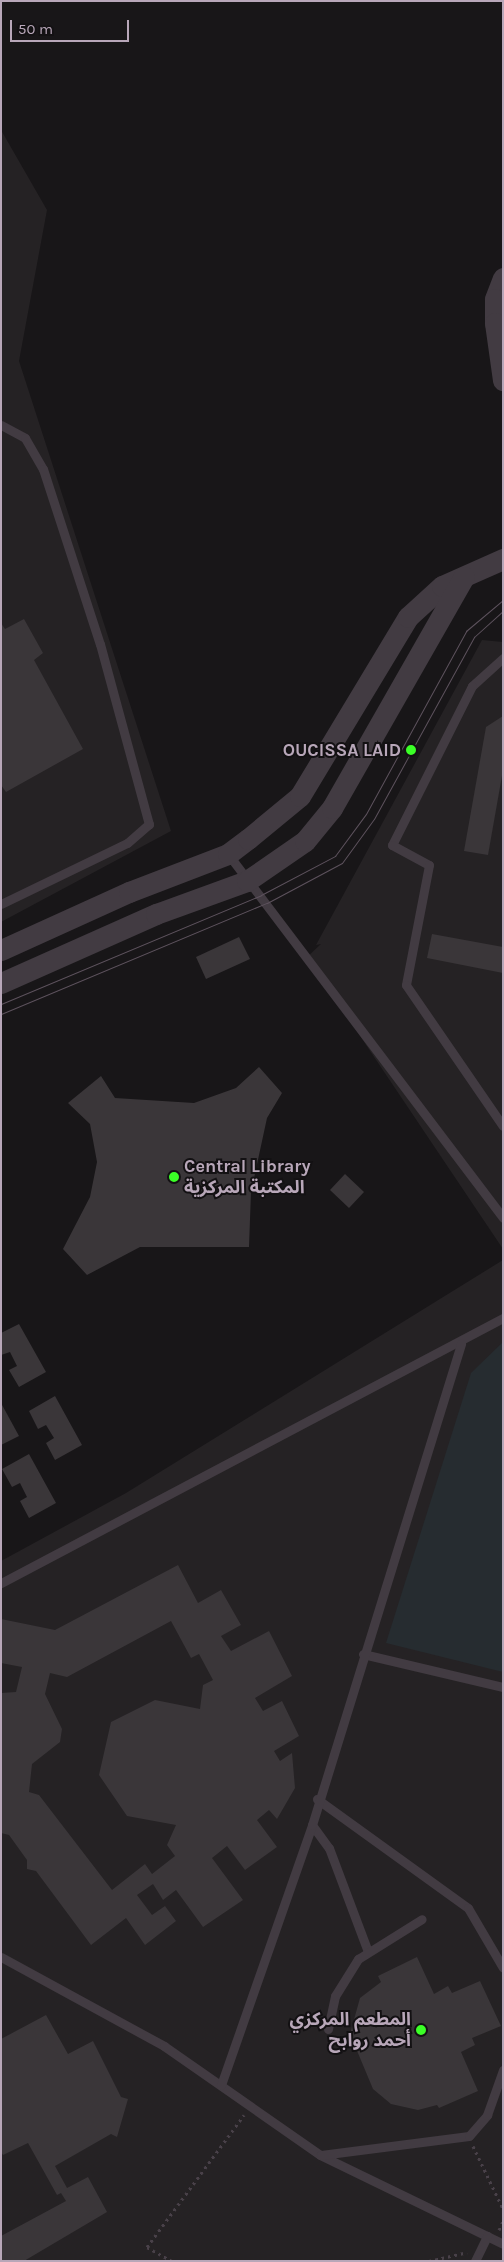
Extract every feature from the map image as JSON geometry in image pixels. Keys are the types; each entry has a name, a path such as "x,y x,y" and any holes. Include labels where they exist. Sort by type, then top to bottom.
{"street":[{"path":"503,278 495,300 495,323 503,380"},
{"path":"1,950 129,892 228,854 248,840 300,796 408,617 442,586 468,571 503,559"},
{"path":"1,984 156,914 247,881 305,841 332,808 468,571"},
{"path":"248,840 242,853 245,865 264,869"}],"lane":[{"path":"1,425 25,438 44,469 100,644 149,824 127,842 1,904"},
{"path":"503,658 472,686 392,844 429,865 406,985 503,1126"},
{"path":"228,854 401,1078 503,1218"},
{"path":"1,1583 461,1344 503,1318"},
{"path":"221,2085 312,1825 317,1799 461,1344"},
{"path":"363,1654 503,1687"},
{"path":"317,1799 468,1908 503,1968"},
{"path":"312,1825 329,1848 367,1949"},
{"path":"328,2029 342,1981 367,1949 422,1919"},
{"path":"1,1957 135,2029 252,2106 320,2155 503,2244"},
{"path":"320,2155 469,2136 487,2115 503,2070"},
{"path":"474,2261 487,2236"}],"path":[{"path":"172,2261 147,2247 252,2106"},
{"path":"469,2136 503,2209"},
{"path":"429,2261 480,2249"}],"shaded area":[{"path":"1,130 47,210 19,361 171,831 1,922"},
{"path":"482,640 503,642 503,1249 307,957 321,944 316,945"},
{"path":"503,1260 503,2261 1,2261 1,1561 126,1493"},
{"path":"503,1342 503,1672 386,1643 471,1373"}],"building":[{"path":"24,619 43,653 34,660 83,749 6,792 1,785 1,623 5,629"},
{"path":"503,716 503,770 488,855 464,851 486,727"},
{"path":"432,934 503,947 503,973 427,958"},
{"path":"239,937 250,959 206,979 196,957"},
{"name":"Central Library المكتبة المركزية","path":"259,1067 282,1093 267,1118 251,1192 249,1247 140,1247 87,1275 63,1249 90,1197 97,1162 90,1124 68,1103 101,1076 115,1098 194,1103 236,1088"},
{"path":"345,1174 364,1192 349,1208 330,1190"},
{"path":"19,1324 46,1372 19,1387 9,1370 17,1366 10,1352 1,1355 1,1333"},
{"path":"55,1396 82,1445 55,1460 46,1443 54,1438 46,1425 38,1429 29,1411"},
{"path":"1,1403 19,1436 1,1445"},
{"path":"29,1454 56,1503 29,1518 20,1501 27,1497 20,1483 12,1487 2,1469"},
{"path":"178,1565 198,1603 221,1590 241,1625 221,1636 231,1651 269,1631 292,1676 255,1698 263,1711 282,1701 299,1736 274,1751 280,1761 292,1753 295,1788 277,1819 269,1810 257,1820 277,1847 245,1870 227,1846 212,1858 243,1900 203,1927 176,1890 163,1900 153,1884 137,1895 152,1915 165,1906 176,1921 145,1945 126,1918 91,1945 36,1871 27,1869 27,1860 9,1835 1,1833 1,1693 16,1692 22,1667 1,1663 1,1619 55,1630","holes":["171,1621 191,1658 199,1654 213,1680 203,1685 200,1709 155,1700 111,1722 99,1775 127,1816 176,1825 167,1845 175,1856 152,1874 145,1864 112,1890 39,1795 29,1792 32,1764 60,1742 62,1729 45,1694 50,1673 67,1677"]},
{"name":"المطعم المركزي أحمد روابح","path":"417,1957 434,1994 448,1986 452,1993 480,1981 501,2026 472,2038 475,2045 461,2052 478,2091 439,2108 437,2105 418,2110 391,2104 373,2089 350,2034 360,1998 381,1982 378,1976"},
{"path":"46,2015 68,2054 93,2041 121,2097 128,2099 117,2137 111,2134 55,2166 67,2188 88,2177 107,2212 24,2261 1,2261 1,2236 66,2201 61,2193 57,2195 28,2143 3,2155 1,2152 1,2039"}],"tram line":[{"path":"1,1004 261,895 335,856 366,814 466,631 503,600"},
{"path":"1,1014 267,903 342,863 374,819 474,637 503,611"}],"place":[{"name":"OUCISSA LAID","path":"411,750"},
{"name":"Central Library المكتبة المركزية","path":"174,1177"},
{"name":"المطعم المركزي أحمد روابح","path":"421,2030"}]}
